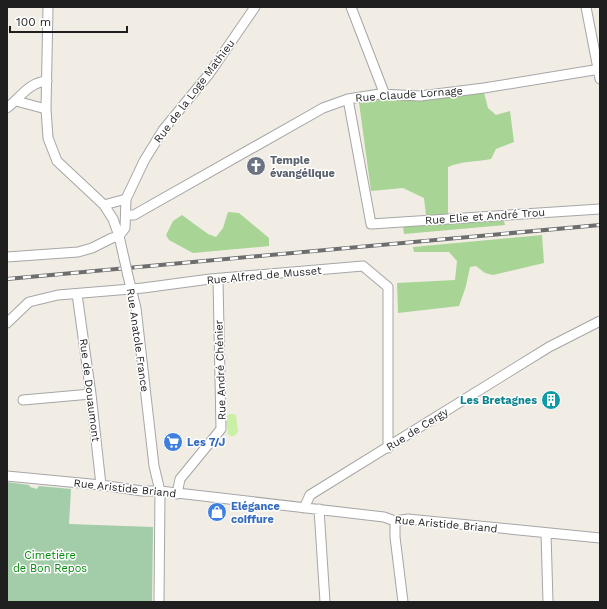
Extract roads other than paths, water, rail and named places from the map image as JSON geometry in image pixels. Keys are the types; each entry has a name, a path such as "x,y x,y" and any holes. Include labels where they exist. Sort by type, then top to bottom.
{"street":[{"name":"Rue Anatole France","path":"48,7 46,109 48,138 57,161 104,205 113,219 119,236 136,308 154,466 160,491 159,602"},
{"name":"Rue de la Loge Mathieu","path":"119,236 125,228 126,199 144,161 163,130 209,74 255,7"},
{"path":"351,7 385,96"},
{"path":"586,7 600,80"},
{"name":"Rue Claude Lornage","path":"126,215 134,215 323,108 348,99 380,94 385,96 420,96 484,88 599,70"},
{"path":"7,108 28,88 39,82 47,81"},
{"name":"Rue Elie et André Trou","path":"348,99 371,224 600,208"},
{"path":"16,101 46,109"},
{"path":"104,205 126,199"},
{"path":"7,257 78,252 92,248 119,236"},
{"name":"Rue Alfred de Musset","path":"132,289 218,279 363,266 388,288 388,448"},
{"name":"Rue André Chénier","path":"177,494 180,479 221,429 218,279"},
{"path":"7,323 29,302 58,296 132,289"},
{"name":"Rue de Douaumont","path":"77,294 91,394 101,485"},
{"name":"Rue de Cergy","path":"304,508 310,495 549,347 600,321"},
{"path":"23,400 91,394"},
{"name":"Rue Aristide Briand","path":"7,476 319,509 384,517 395,521 408,519 600,538"},
{"path":"319,509 325,602"},
{"path":"395,521 395,538 403,602"},
{"path":"546,533 548,602"}],"railway":[{"path":"7,279 600,225"}],"place":[{"name":"Temple évangélique","path":"256,166"},
{"name":"Les Bretagnes","path":"551,400"},
{"name":"Les 7/J","path":"173,442"},
{"name":"Elégance coiffure","path":"217,512"}],"park label":[{"name":"Cimetière de Bon Repos","path":"50,561"}]}
